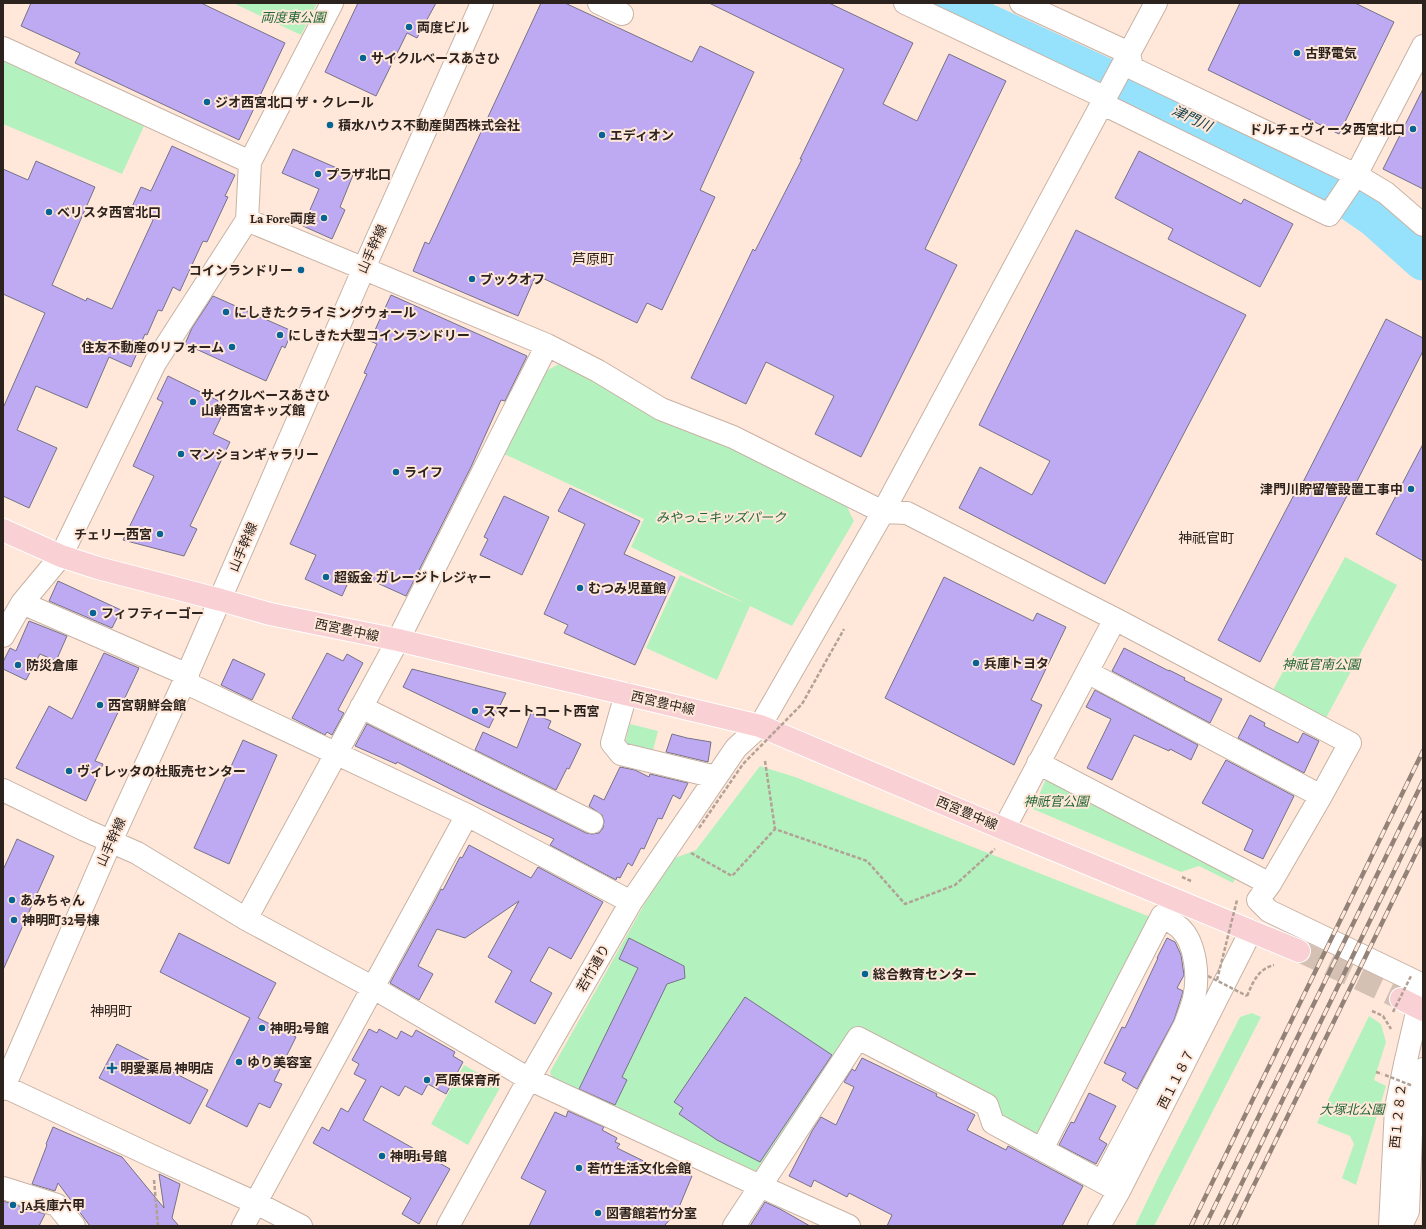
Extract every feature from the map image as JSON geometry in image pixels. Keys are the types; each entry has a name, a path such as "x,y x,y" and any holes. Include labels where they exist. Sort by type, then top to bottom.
{"main road":[{"name":"西宮豊中線","path":"3,530 60,556 98,568 270,614 398,640 760,726 1000,838 1251,931 1299,951"}],"street":[{"path":"3,636 22,603 60,556 155,363 247,220 250,162 332,3"},
{"name":"山手幹線","path":"3,1087 111,841 221,600 364,268 482,3"},
{"path":"599,3 622,14"},
{"path":"905,3 1106,98 1329,215 1356,175 1423,46"},
{"path":"1021,3 1125,60 1132,68 1356,175 1386,193 1423,225"},
{"name":"若竹通り","path":"448,1226 529,1079 631,902 736,748 760,726 883,512 1156,3"},
{"path":"3,48 250,162"},
{"path":"247,220 547,346 598,371 661,409 733,437 883,512 907,513 1115,619 1350,743 1321,796 1264,892 1269,911 1417,980"},
{"path":"246,918 398,640 547,346"},
{"path":"22,603 186,678 336,753 467,815 631,902"},
{"path":"1000,838 1038,763 1115,619"},
{"path":"1087,672 1321,796"},
{"path":"626,694 612,743 621,754 716,777"},
{"path":"361,707 592,822"},
{"path":"1038,763 1264,892"},
{"path":"3,790 84,830 137,853 246,918 372,987 529,1079 849,1226"},
{"path":"243,1226 467,815"},
{"path":"734,1226 858,1038 987,1105 993,1123 1110,1186 1185,1024 1194,998 1196,978 1195,959 1188,940 1180,928 1162,916 1042,1149"},
{"name":"西１１８７","path":"1099,1226 1110,1186 1251,931"},
{"name":"西１２８２","path":"1390,1226 1396,1108 1405,1064 1409,1007"},
{"path":"1401,1226 1408,1211 1412,1107 1418,1078"},
{"path":"3,1087 256,1203 300,1226"},
{"path":"3,1188 57,1205 74,1226"}],"path":[{"path":"699,828 743,764 802,704 844,629"},
{"path":"765,761 776,829"},
{"path":"776,829 867,861 905,904 955,885 1000,838"},
{"path":"685,850 732,876 776,829"},
{"path":"1217,980 1237,900"},
{"path":"1208,976 1247,996 1257,974 1276,964"},
{"path":"1409,1007 1417,980"},
{"path":"1385,1075 1418,1078"},
{"path":"152,1156 158,1226"}],"green space":[{"name":"両度東公園","path":"233,3 317,3 301,35"},
{"path":"3,60 144,126 122,174 3,124"},
{"name":"みやっこキッズパーク","path":"561,363 667,424 727,446 846,505 854,521 792,626 750,606 717,680 646,648 680,575 747,604 631,547 644,519 504,454 544,372"},
{"name":"神祇官南公園","path":"1345,557 1397,585 1326,718 1273,690"},
{"path":"630,724 658,731 653,750 625,743"},
{"name":"総合教育センター","path":"760,766 795,777 1153,918 1046,1129 1034,1135 855,1030 756,1171 744,1172 556,1087 550,1072 645,903 675,858 696,850"},
{"name":"神祇官公園","path":"1046,779 1238,872 1233,883 1199,866 1181,872 1033,809"},
{"path":"1252,1013 1261,1017 1154,1226 1135,1226 1240,1017"},
{"name":"大塚北公園","path":"1369,1016 1381,1024 1386,1042 1374,1080 1386,1086 1356,1185 1342,1178 1354,1144 1350,1136 1317,1123"},
{"path":"464,1065 501,1086 468,1145 431,1124"}],"building":[{"name":"ジオ西宮北口 ザ・クレール","path":"31,3 201,3 285,43 239,140 75,63 80,53 21,26"},
{"path":"358,3 436,3 417,38 407,33 376,96 325,72"},
{"name":"エディオン","path":"541,3 565,3 692,62 700,46 754,72 700,190 715,197 662,310 647,303 637,323 536,275 518,316 413,271 425,242 429,244"},
{"path":"709,3 829,3 913,43 883,104 917,121 949,54 1006,81 925,249 957,265 861,457 815,434 834,396 766,362 746,404 691,378 753,249 755,251 802,159 800,159 844,69"},
{"name":"古野電気","path":"1240,3 1355,3 1394,22 1339,134 1208,70"},
{"name":"ドルチェヴィータ西宮北口","path":"1423,89 1423,189 1383,169"},
{"path":"172,146 235,175 225,196 228,197 207,242 203,241 180,291 173,287 162,311 158,310 147,335 145,334 131,367 109,357 87,408 36,386 17,430 57,448 29,508 3,496 3,408 45,313 3,294 3,169 28,180 36,161 95,187 52,285 86,301 87,298 112,309 153,220 131,209 141,187 151,191"},
{"path":"293,149 353,175 340,207 345,210 332,239 303,226 319,189 282,173"},
{"path":"1139,151 1241,204 1244,199 1293,224 1260,287 1168,239 1173,229 1115,198"},
{"path":"1076,230 1246,315 1105,584 959,508 980,467 1032,495 1050,461 979,425"},
{"name":"ライフ","path":"391,295 527,356 505,401 501,400 471,467 406,596 353,572 342,596 305,579 316,555 290,544 367,374 364,373 377,344 370,341"},
{"name":"住友不動産のリフォーム","path":"213,296 292,331 285,348 282,346 266,381 185,344 192,328"},
{"path":"1386,319 1423,338 1423,351 1351,493 1349,492 1260,662 1218,640 1297,489 1299,490"},
{"path":"168,376 227,405 213,434 230,442 190,526 197,529 184,556 123,540 154,476 133,466 163,402 157,399"},
{"name":"津門川貯留管設置工事中","path":"1423,444 1423,561 1376,534"},
{"path":"570,488 640,521 624,554 675,577 635,665 564,633 568,625 544,614 585,524 558,511"},
{"path":"504,496 549,517 522,575 480,555 488,539 484,537"},
{"name":"兵庫トヨタ","path":"944,577 1033,621 1037,613 1066,627 1031,700 1042,705 1014,765 885,698"},
{"path":"58,581 121,610 112,628 49,601"},
{"path":"29,621 67,636 56,661 40,654 26,680 3,669 3,662 10,648 16,651"},
{"path":"1124,648 1185,678 1184,680 1222,699 1210,723 1112,671"},
{"path":"104,653 139,668 95,761 103,764 86,801 16,768 49,706 72,719"},
{"path":"327,653 343,661 347,654 363,663 338,710 344,713 332,735 327,732 325,735 292,718"},
{"path":"233,659 265,674 252,700 221,685"},
{"name":"スマートコート西宮","path":"412,669 506,693 489,728 403,687"},
{"path":"1095,690 1198,745 1191,760 1170,749 1169,751 1134,735 1112,780 1087,768 1111,719 1086,707"},
{"path":"531,713 551,721 548,728 581,744 569,769 567,768 556,790 475,750 483,732 517,748"},
{"path":"1250,715 1265,723 1264,726 1298,743 1303,733 1319,741 1304,773 1238,738"},
{"path":"367,724 586,833 599,833 603,828 604,821 602,815 589,806 594,795 604,800 620,767 635,770 649,777 650,774 688,783 680,799 673,795 662,819 658,818 644,849 641,848 632,866 628,863 620,878 617,877 616,880 550,845 554,839 397,762 396,764 355,746"},
{"path":"672,734 711,742 708,762 666,752"},
{"path":"243,740 277,755 229,864 194,848"},
{"path":"1226,760 1294,796 1263,859 1244,850 1253,830 1202,803"},
{"name":"神明町32号棟","path":"17,839 54,856 3,970 3,870"},
{"path":"469,845 531,878 538,867 603,902 571,959 549,947 530,981 552,993 535,1024 495,1002 512,971 488,957 519,901 465,938 437,929 418,966 433,974 419,1000 390,983 441,889 443,890 460,857 462,858"},
{"name":"神明2号館","path":"179,933 276,983 258,1018 296,1037 274,1081 282,1084 270,1108 259,1103 247,1127 206,1106 250,1018 160,972"},
{"path":"629,938 684,966 685,978 667,984 622,1077 627,1080 615,1105 579,1089 638,968 619,959"},
{"path":"1167,938 1175,942 1181,955 1184,975 1177,988 1183,991 1174,1020 1137,1089 1122,1080 1126,1073 1104,1063 1122,1027 1125,1028"},
{"path":"745,997 832,1055 760,1162 717,1140 679,1114 683,1108 674,1102"},
{"path":"369,1029 377,1033 379,1029 397,1039 401,1031 412,1037 416,1030 455,1052 453,1056 463,1062 446,1094 428,1084 422,1095 405,1086 399,1096 381,1086 363,1120 450,1169 419,1224 402,1214 411,1198 313,1143 322,1127 329,1131 341,1108 348,1112 366,1080 354,1074 359,1064 352,1060"},
{"path":"117,1044 208,1090 190,1124 99,1078"},
{"path":"862,1058 937,1094 936,1096 975,1115 967,1130 1006,1150 1008,1146 1083,1186 1062,1226 887,1226 892,1215 849,1193 847,1197 814,1180 811,1187 789,1176 812,1131 821,1117 836,1125 854,1087 844,1082 852,1069 855,1071"},
{"path":"1089,1093 1116,1106 1099,1139 1107,1144 1096,1164 1059,1145 1071,1122 1074,1123"},
{"name":"若竹生活文化会館","path":"568,1111 604,1127 602,1130 617,1138 615,1142 620,1144 617,1148 664,1171 666,1165 692,1176 677,1212 664,1226 529,1226 546,1191 521,1178 555,1112 566,1117"},
{"path":"53,1127 122,1157 164,1208 159,1174 180,1184 172,1218 179,1226 90,1226 58,1183 55,1191 32,1184"},
{"name":"JA兵庫六甲","path":"3,1201 45,1214 39,1226 3,1226"},
{"path":"765,1202 780,1209 810,1226 750,1226"}],"waterway":[{"name":"津門川","path":"944,3 1307,171 1375,218 1423,261"}],"tunnel":[{"path":"1299,951 1401,999"}],"railway":[{"path":"1191,1226 1423,751"},
{"path":"1205,1226 1423,781"},
{"path":"1221,1226 1423,812"},
{"path":"1234,1226 1423,839"}],"place":[{"name":"両度ビル","path":"409,27"},
{"name":"古野電気","path":"1297,53"},
{"name":"サイクルベースあさひ","path":"363,58"},
{"name":"ジオ西宮北口 ザ・クレール","path":"207,102"},
{"name":"積水ハウス不動産関西株式会社","path":"330,125"},
{"name":"ドルチェヴィータ西宮北口","path":"1413,129"},
{"name":"エディオン","path":"602,135"},
{"name":"プラザ北口","path":"318,174"},
{"name":"ベリスタ西宮北口","path":"49,212"},
{"name":"La Fore両度","path":"324,218"},
{"name":"コインランドリー","path":"301,270"},
{"name":"ブックオフ","path":"472,279"},
{"name":"にしきたクライミングウォール","path":"226,312"},
{"name":"にしきた大型コインランドリー","path":"280,335"},
{"name":"住友不動産のリフォーム","path":"232,347"},
{"name":"サイクルベースあさひ 山幹西宮キッズ館","path":"193,402"},
{"name":"マンションギャラリー","path":"181,454"},
{"name":"ライフ","path":"396,472"},
{"name":"津門川貯留管設置工事中","path":"1411,489"},
{"name":"チェリー西宮","path":"160,534"},
{"name":"超鈑金 ガレージトレジャー","path":"326,577"},
{"name":"むつみ児童館","path":"580,588"},
{"name":"フィフティーゴー","path":"93,613"},
{"name":"兵庫トヨタ","path":"976,663"},
{"name":"防災倉庫","path":"18,665"},
{"name":"西宮朝鮮会館","path":"100,705"},
{"name":"スマートコート西宮","path":"475,711"},
{"name":"ヴィレッタの杜販売センター","path":"69,771"},
{"name":"あみちゃん","path":"12,900"},
{"name":"神明町32号棟","path":"14,920"},
{"name":"総合教育センター","path":"865,974"},
{"name":"神明2号館","path":"262,1028"},
{"name":"ゆり美容室","path":"239,1062"},
{"name":"明愛薬局 神明店","path":"112,1068"},
{"name":"芦原保育所","path":"427,1080"},
{"name":"神明1号館","path":"382,1156"},
{"name":"若竹生活文化会館","path":"579,1168"},
{"name":"JA兵庫六甲","path":"13,1205"},
{"name":"図書館若竹分室","path":"598,1213"}],"district":[{"name":"芦原町","path":"593,259"},
{"name":"神祇官町","path":"1206,538"},
{"name":"神明町","path":"111,1011"}]}
